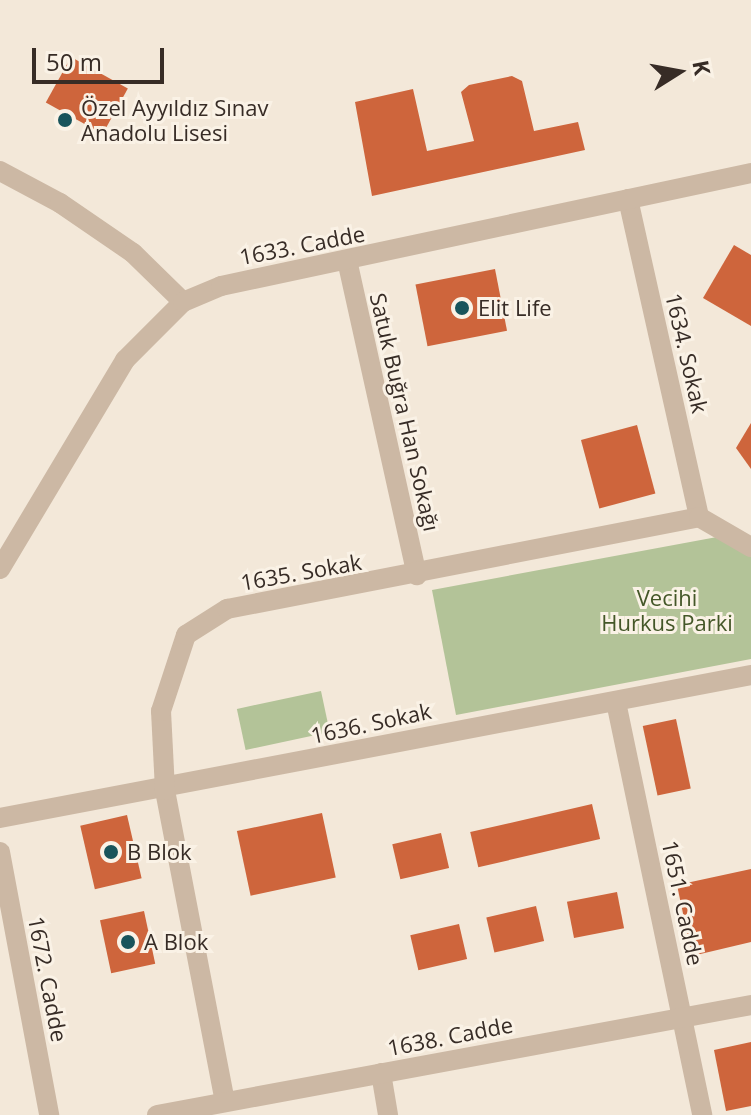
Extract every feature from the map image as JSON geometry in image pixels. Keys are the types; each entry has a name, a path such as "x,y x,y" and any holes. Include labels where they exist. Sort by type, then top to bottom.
{"street":[{"path":"0,171 60,203 133,253 183,302"},
{"name":"1633. Cadde","path":"0,569 125,360 183,302 221,286 749,175"},
{"name":"1634. Sokak","path":"628,199 699,517"},
{"name":"Satuk Buğra Han Sokağı","path":"347,260 417,575"},
{"path":"699,517 751,547"},
{"name":"1635. Sokak","path":"225,1102 165,790 161,711 186,635 227,609 417,575 699,517"},
{"name":"1636. Sokak","path":"0,818 165,790 751,675"},
{"name":"1651. Cadde","path":"616,702 702,1115"},
{"name":"1672. Cadde","path":"0,852 49,1115"},
{"name":"1638. Cadde","path":"157,1115 751,1005"},
{"path":"381,1073 388,1115"}],"green space":[{"name":"Vecihi Hurkus Parki","path":"717,537 751,557 751,659 456,715 432,590"},
{"path":"321,691 330,732 246,750 237,709"}],"building":[{"path":"71,57 128,89 103,134 46,102"},
{"path":"512,76 522,81 534,131 578,122 585,150 372,196 355,102 413,89 427,151 474,141 461,92 469,85"},
{"path":"734,245 751,255 751,326 703,298"},
{"name":"Elit Life","path":"495,269 507,331 428,346 415,284"},
{"path":"751,423 751,469 736,448"},
{"path":"637,425 655,494 599,509 581,440"},
{"path":"676,719 691,788 658,796 643,726"},
{"path":"592,804 600,839 478,867 470,832"},
{"path":"322,813 336,878 251,896 237,831"},
{"name":"B Blok","path":"127,815 142,878 95,889 80,826"},
{"path":"441,833 449,868 400,879 392,844"},
{"path":"751,869 751,942 692,956 677,885"},
{"path":"617,892 624,928 574,938 567,902"},
{"path":"536,906 544,941 494,953 486,917"},
{"name":"A Blok","path":"144,911 155,964 111,973 100,920"},
{"path":"459,924 467,959 418,970 410,935"},
{"path":"751,1042 751,1106 726,1111 714,1050"}],"place":[{"name":"Özel Ayyıldız Sınav Anadolu Lisesi","path":"65,120"},
{"name":"Elit Life","path":"462,308"},
{"name":"B Blok","path":"111,852"},
{"name":"A Blok","path":"128,942"}]}
